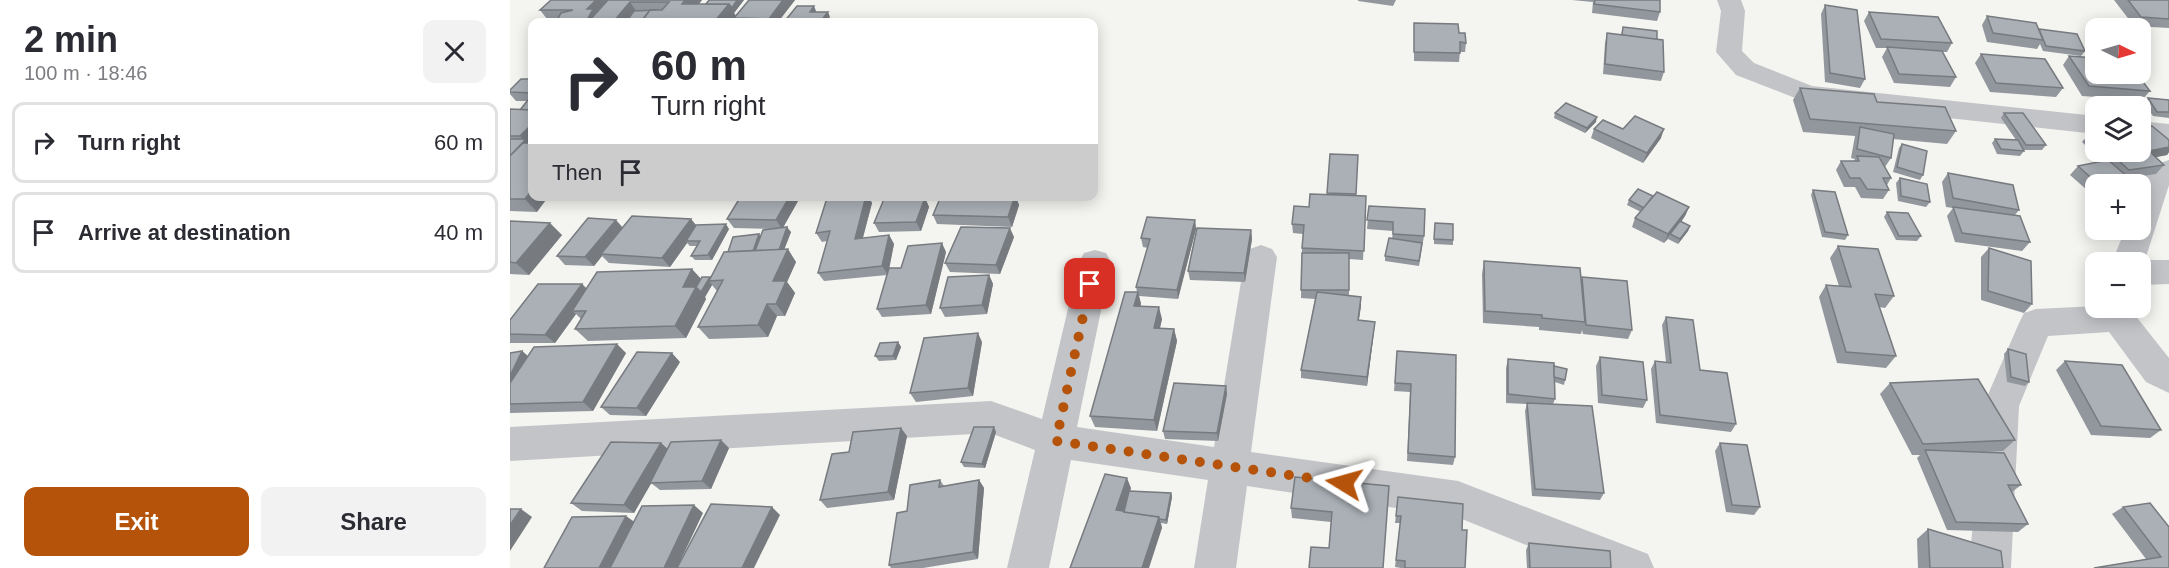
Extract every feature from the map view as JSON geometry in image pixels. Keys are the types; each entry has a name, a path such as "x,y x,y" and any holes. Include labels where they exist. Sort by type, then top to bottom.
{"street":[{"path":"1729,0 1733,11 1729,52 1745,69 1808,94 2085,124"},
{"path":"2151,195 2156,179 2169,170"},
{"path":"1215,568 1261,257"},
{"path":"1028,568 1095,262"},
{"path":"2151,273 2169,272"},
{"path":"1990,568 2001,406 2036,323 2085,317"},
{"path":"2121,318 2159,372 2169,378"},
{"path":"510,444 991,417 1056,441 1458,499 1633,568"}],"building":[{"path":"551,0 596,0 587,9 593,9 588,18 558,18 561,13 573,10 540,10"},
{"path":"608,0 685,0 682,4 729,4 717,18 644,18 650,10 662,10 669,2 630,2 617,18 592,18"},
{"path":"709,0 737,0 732,8 729,4 706,4"},
{"path":"749,0 783,0 770,18 734,18"},
{"path":"1595,0 1660,0 1660,12 1594,4"},
{"path":"2128,0 2169,0 2169,19 2141,17"},
{"path":"1825,5 1857,10 1865,79 1830,73"},
{"path":"797,6 814,6 810,12 828,12 823,18 787,18"},
{"path":"650,10 644,18 629,18 634,11"},
{"path":"1869,12 1938,17 1952,43 1881,39"},
{"path":"1987,16 2036,23 2043,40 1993,33"},
{"path":"1414,23 1458,24 1459,33 1465,33 1466,43 1460,42 1460,53 1414,52"},
{"path":"1623,27 1657,31 1657,40 1622,35"},
{"path":"2039,29 2077,34 2085,51 2046,46"},
{"path":"1607,33 1663,40 1664,72 1605,64"},
{"path":"1887,47 1942,51 1956,77 1899,74"},
{"path":"1981,54 2045,59 2063,88 1996,83"},
{"path":"2069,56 2085,57 2085,80"},
{"path":"521,79 528,79 528,93 510,92 510,90"},
{"path":"2088,84 2145,84 2150,91 2089,86"},
{"path":"1800,88 1874,94 1877,102 1945,107 1956,131 1810,119"},
{"path":"2151,98 2169,100 2169,112 2157,112"},
{"path":"528,100 528,110 520,110"},
{"path":"1566,103 1597,117 1587,128 1555,113"},
{"path":"510,109 528,110 528,128 520,136 510,136"},
{"path":"2004,113 2023,113 2046,145 2026,145"},
{"path":"1635,116 1664,129 1647,153 1594,129 1603,120 1623,129"},
{"path":"2151,126 2169,140 2169,147 2151,151"},
{"path":"1860,127 1894,134 1891,158 1857,149"},
{"path":"510,139 526,139 510,156"},
{"path":"1995,139 2018,140 2024,151 2001,149"},
{"path":"523,143 528,143 528,195 525,199 510,199 510,156"},
{"path":"1902,144 1927,151 1923,175 1897,167"},
{"path":"2151,153 2164,165 2129,170 2120,162 2151,162"},
{"path":"1330,154 1358,155 1356,194 1327,193"},
{"path":"1857,156 1879,157 1891,178 1883,178 1889,190 1867,189 1860,178 1850,178 1841,161 1859,161"},
{"path":"2110,162 2124,174 2087,174 2078,166"},
{"path":"1948,173 2013,185 2019,210 1953,198"},
{"path":"1900,178 1927,184 1930,202 1901,196"},
{"path":"1638,189 1653,196 1644,208 1629,200"},
{"path":"1813,190 1835,192 1848,235 1825,232"},
{"path":"1657,192 1689,207 1668,234 1635,218"},
{"path":"1310,194 1366,196 1364,251 1302,248 1304,225 1292,224 1294,206 1309,207"},
{"path":"738,201 787,201 776,220 727,219"},
{"path":"826,201 865,201 855,239 889,235 882,266 818,273 830,231 816,233"},
{"path":"883,201 924,201 916,222 874,223"},
{"path":"939,201 1013,201 1008,217 933,215"},
{"path":"1369,206 1425,209 1424,236 1393,234 1393,222 1367,220"},
{"path":"1953,207 2020,216 2030,242 1962,233"},
{"path":"1887,212 1908,213 1921,236 1899,236"},
{"path":"632,216 691,219 662,258 601,254"},
{"path":"1147,217 1195,220 1177,290 1136,287 1150,239 1141,238"},
{"path":"588,218 616,220 585,257 557,256"},
{"path":"510,221 550,223 516,263 510,262"},
{"path":"1680,221 1690,226 1680,239 1670,234"},
{"path":"1435,223 1453,224 1453,240 1434,239"},
{"path":"726,224 708,255 691,256 700,241 686,241 696,225"},
{"path":"787,227 779,250 755,251 763,230"},
{"path":"961,227 1010,228 996,265 945,263"},
{"path":"1197,228 1251,230 1244,273 1188,271"},
{"path":"759,234 753,251 728,252 733,237"},
{"path":"1389,238 1422,243 1419,261 1385,256"},
{"path":"942,243 926,305 877,309 889,268 901,268 908,246"},
{"path":"1838,246 1878,249 1894,296 1875,294 1896,356 1846,352 1826,285 1851,287"},
{"path":"1989,248 2031,261 2032,304 1988,291"},
{"path":"788,249 773,281 786,281 776,304 767,304 758,325 698,327 723,280 709,281 724,252"},
{"path":"1302,253 1349,253 1349,290 1301,290"},
{"path":"1484,261 1580,268 1585,322 1542,318 1542,315 1485,311"},
{"path":"692,269 683,287 696,287 675,326 575,329 586,311 572,311 597,272"},
{"path":"989,275 982,305 940,308 948,277"},
{"path":"702,277 710,277 701,292 696,287"},
{"path":"1582,277 1627,281 1632,330 1586,325"},
{"path":"538,284 582,284 545,335 510,334 510,320"},
{"path":"1125,292 1138,292 1134,306 1159,307 1154,328 1174,329 1154,420 1090,416"},
{"path":"1317,292 1361,297 1358,320 1375,322 1367,377 1301,370"},
{"path":"1666,317 1693,320 1700,370 1727,373 1736,424 1660,415 1655,361 1671,363"},
{"path":"978,333 968,388 910,393 924,338"},
{"path":"898,342 893,356 875,356 880,343"},
{"path":"617,344 583,402 510,404 510,383 534,347"},
{"path":"2008,349 2026,354 2029,382 2011,377"},
{"path":"522,351 510,376 510,353"},
{"path":"1397,351 1456,355 1455,457 1408,453 1411,384 1395,383"},
{"path":"637,352 672,353 637,408 601,407"},
{"path":"1600,357 1643,362 1647,400 1602,395"},
{"path":"1508,359 1554,363 1555,399 1508,394"},
{"path":"2065,361 2122,365 2161,430 2101,426"},
{"path":"1554,366 1567,369 1565,380 1554,377"},
{"path":"1978,379 2015,440 1923,444 1890,383"},
{"path":"1174,383 1226,386 1217,433 1163,431"},
{"path":"1527,403 1592,406 1604,493 1535,489"},
{"path":"974,427 994,427 982,464 961,462"},
{"path":"901,428 888,492 820,500 832,454 849,452 853,432"},
{"path":"721,440 702,481 650,483 671,442"},
{"path":"611,442 661,443 624,505 571,503"},
{"path":"1720,443 1747,445 1760,507 1732,505"},
{"path":"1925,450 2004,453 2021,485 2008,485 2028,524 1956,522"},
{"path":"1105,474 1127,478 1116,510 1159,517 1142,568 1070,568"},
{"path":"1295,477 1389,486 1383,568 1309,568 1311,547 1329,548 1332,512 1291,508"},
{"path":"940,480 939,487 979,480 973,552 889,565 897,513 907,511 910,485"},
{"path":"1129,491 1171,493 1166,520 1124,512"},
{"path":"1398,497 1463,504 1462,530 1467,530 1465,568 1405,568 1405,561 1396,560 1401,516 1396,516"},
{"path":"2150,503 2169,527 2169,568 2094,568 2161,557 2123,507"},
{"path":"711,504 772,507 742,568 677,568"},
{"path":"694,505 664,568 610,568 642,506"},
{"path":"510,509 521,509 510,525"},
{"path":"626,516 599,568 544,568 572,517"},
{"path":"1928,529 2001,551 2003,568 1930,568"},
{"path":"1529,543 1610,551 1611,568 1530,568"}],"route":[{"path":"1090,284 1056,441 1344,483"}]}
